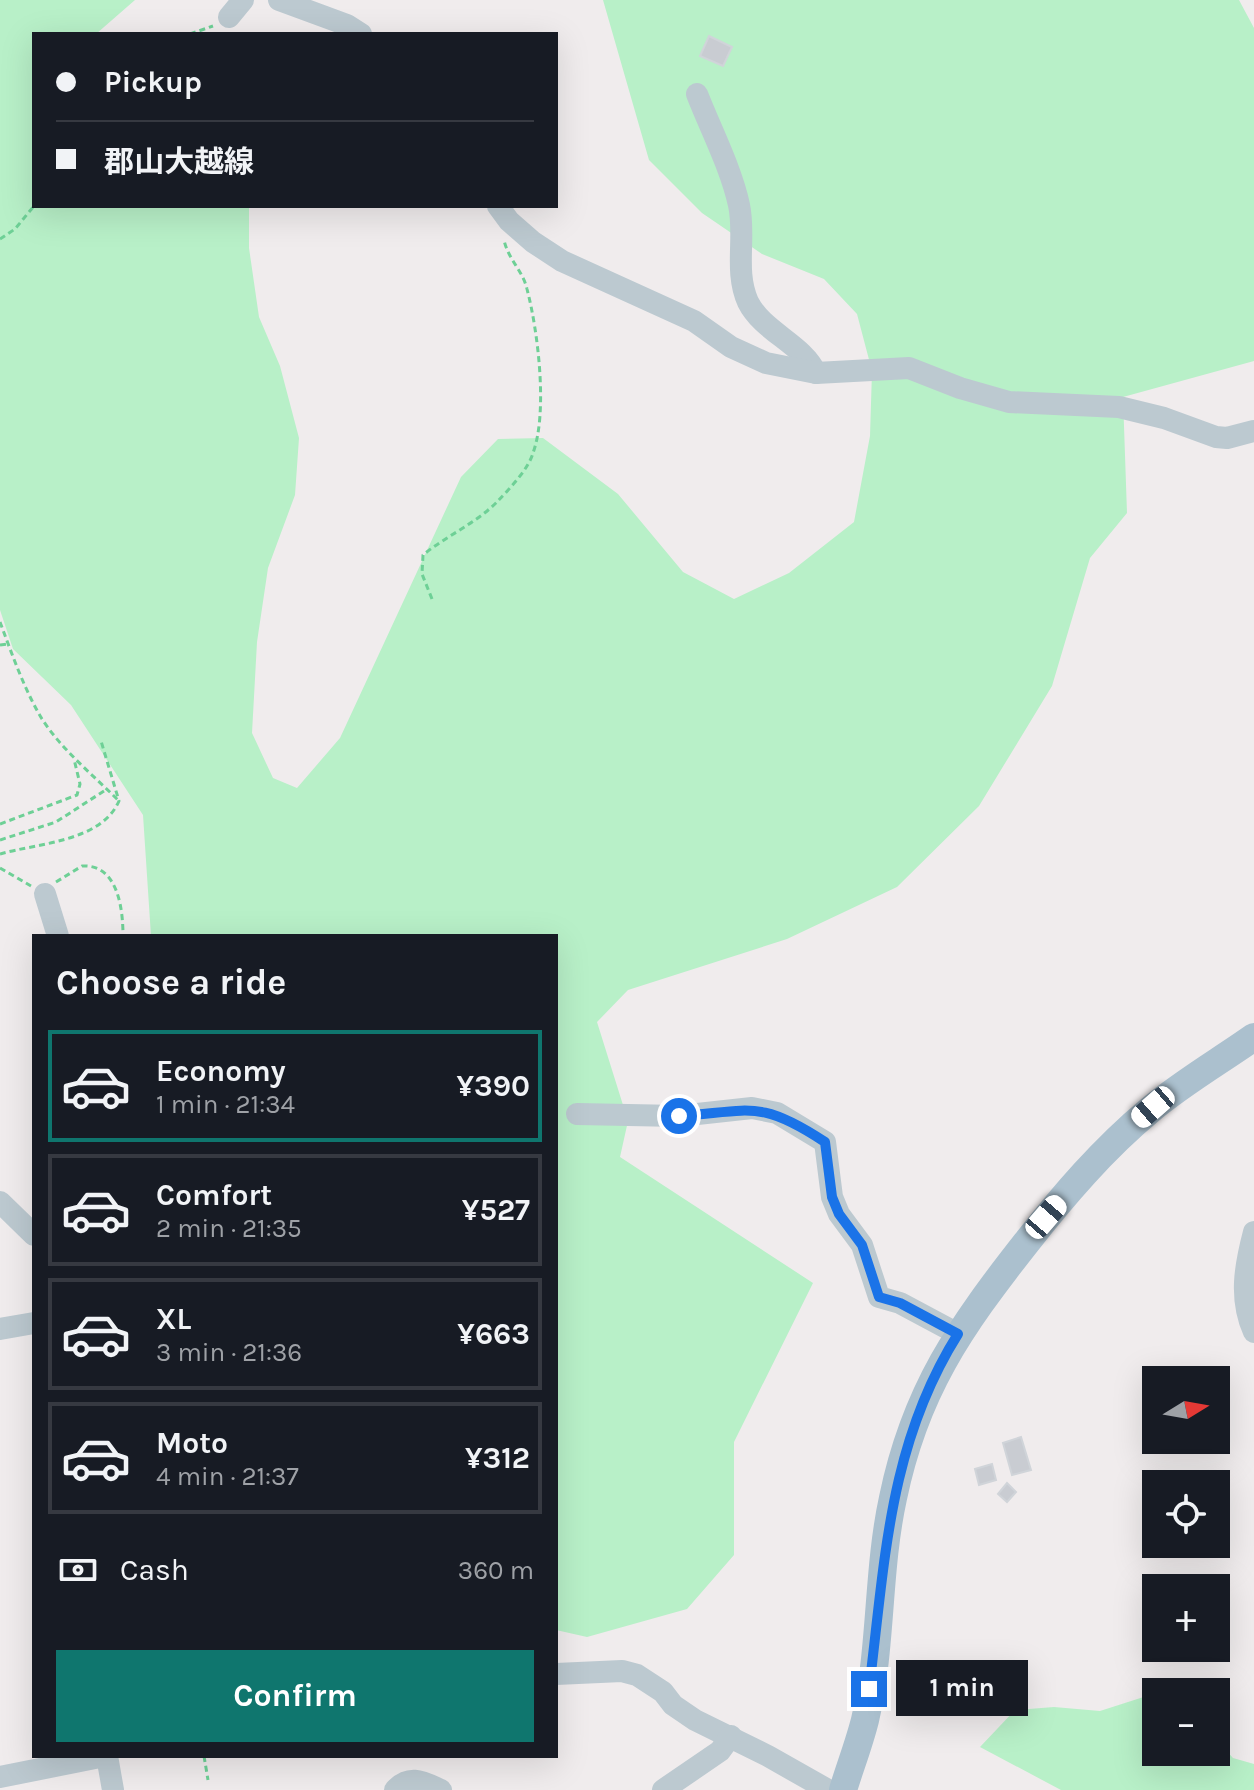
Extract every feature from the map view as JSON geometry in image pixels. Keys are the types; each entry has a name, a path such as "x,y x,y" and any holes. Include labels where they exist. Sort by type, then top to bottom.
{"main road":[{"path":"843,1790 865,1719 887,1532 900,1468 918,1412 958,1334 1046,1217 1122,1134 1153,1107 1254,1037"}],"street":[{"path":"279,0 358,32"},
{"path":"697,94 738,202 742,225 740,269 749,304 782,340 811,364 816,373"},
{"path":"504,213 533,242 562,261 694,321 731,347 766,363 816,373 909,368 960,388 1009,402 1119,407 1164,418 1216,437 1227,438 1254,431"},
{"path":"45,894 57,934"},
{"path":"577,1114 679,1116 752,1108 777,1113 800,1125 825,1142 832,1197 839,1214 862,1245 879,1297 900,1303 958,1334"},
{"path":"0,1202 32,1233"},
{"path":"1254,1232 1244,1285 1247,1314 1254,1332"},
{"path":"0,1329 32,1323"},
{"path":"558,1674 622,1671 637,1675 663,1692 673,1705 695,1720 731,1736 828,1790"},
{"path":"663,1790 720,1751 731,1736"},
{"path":"0,1777 96,1758"},
{"path":"106,1758 113,1790"},
{"path":"395,1790 407,1780 416,1779 441,1790"}],"path":[{"path":"198,32 236,9"},
{"path":"0,239 15,229 32,208"},
{"path":"432,599 422,574 423,555 461,533 496,504 533,457 537,439 539,366 534,320 526,285 510,260 504,242 504,213"},
{"path":"0,622 43,719 73,756 119,801"},
{"path":"0,645 8,644"},
{"path":"0,854 84,832 112,813 119,801 101,741"},
{"path":"0,824 77,795 79,773 73,756"},
{"path":"0,840 56,822 107,789"},
{"path":"0,868 45,894 82,866 101,870 111,879 119,901 123,934"},
{"path":"204,1758 208,1780"}],"green space":[{"path":"0,0 135,0 98,32 32,32 32,208 249,208 249,248 259,317 280,366 299,438 295,495 268,568 257,642 252,733 273,778 297,788 340,738 461,477 498,439 543,438 618,494 683,572 734,599 789,573 854,522 870,436 872,371 857,314 824,279 762,254 702,213 649,160 603,0 1239,0 1254,28 1254,361 1123,397 1127,513 1090,558 1052,686 979,806 897,887 787,939 628,990 597,1022 628,1121 620,1157 813,1283 734,1442 734,1555 687,1609 587,1637 558,1630 558,934 151,934 143,815 71,705 13,649 0,610"},
{"path":"1142,1698 1142,1766 1230,1766 1230,1755 1254,1764 1254,1790 1061,1790 980,1747 1015,1710 1054,1707 1100,1711"}],"building":[{"path":"709,36 732,47 723,66 700,56"},
{"path":"1021,1437 1031,1470 1012,1475 1003,1443"},
{"path":"992,1464 996,1480 979,1485 975,1469"},
{"path":"1007,1483 1016,1492 1007,1502 998,1494"}],"route":[{"path":"679,1116 752,1108 777,1113 825,1142 832,1197 839,1214 862,1245 879,1297 900,1303 958,1334 947,1350 918,1412 892,1499 869,1689"}]}
